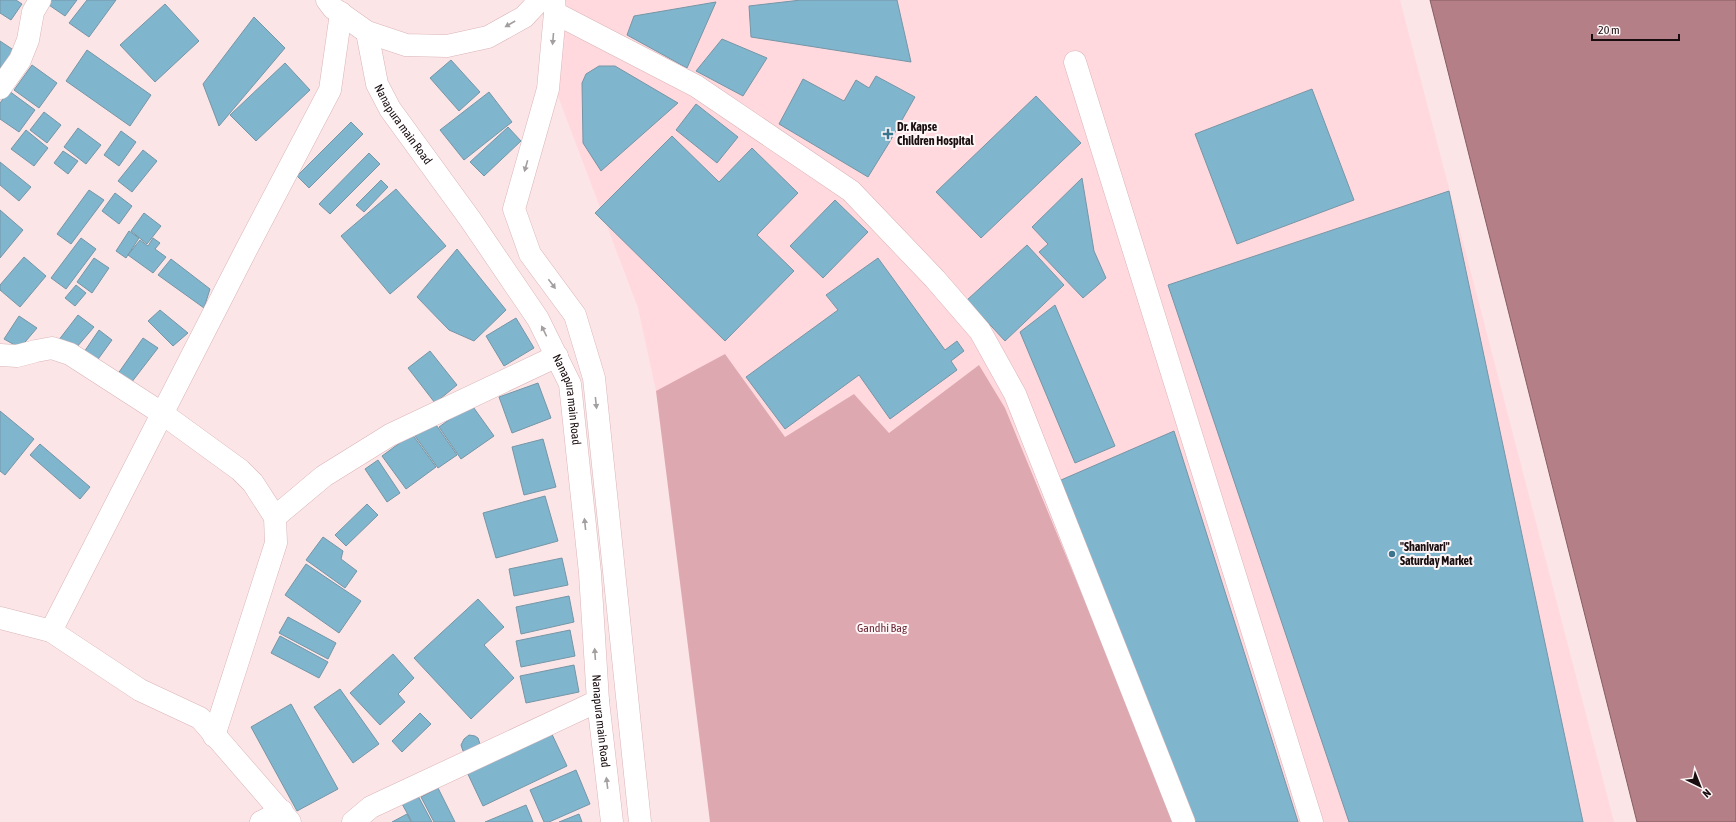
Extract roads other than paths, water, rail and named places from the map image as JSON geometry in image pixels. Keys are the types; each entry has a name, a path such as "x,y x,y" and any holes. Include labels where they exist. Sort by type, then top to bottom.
{"street":[{"path":"0,88 20,60 28,40 33,12 40,0"},
{"path":"334,7 367,32 406,45 448,46 488,37 550,4 696,86 851,191 935,279 980,331 1015,394 1184,822"},
{"name":"Nanapura main Road","path":"550,4 548,89 514,208 530,254 575,315 594,378 640,822"},
{"path":"51,632 246,250 330,90 334,7"},
{"name":"Nanapura main Road","path":"367,32 377,84 390,110 470,219 538,319 570,384 590,573 598,701 612,822"},
{"path":"1075,62 1312,822"},
{"path":"0,355 17,356 36,350 52,348 70,354 163,414 244,475 253,483 275,517 276,543 214,736"},
{"path":"275,517 324,476 390,435 557,356"},
{"path":"0,618 51,632 140,690 200,718 214,736 286,817"},
{"path":"353,822 371,807 598,701"},
{"path":"261,822 286,817"}],"place":[{"name":"Dr. Kapse Children Hospital","path":"888,134"},
{"name":"\"Shanivari\" Saturday Market","path":"1392,554"}],"park label":[{"name":"Gandhi Bag","path":"882,628"}]}
